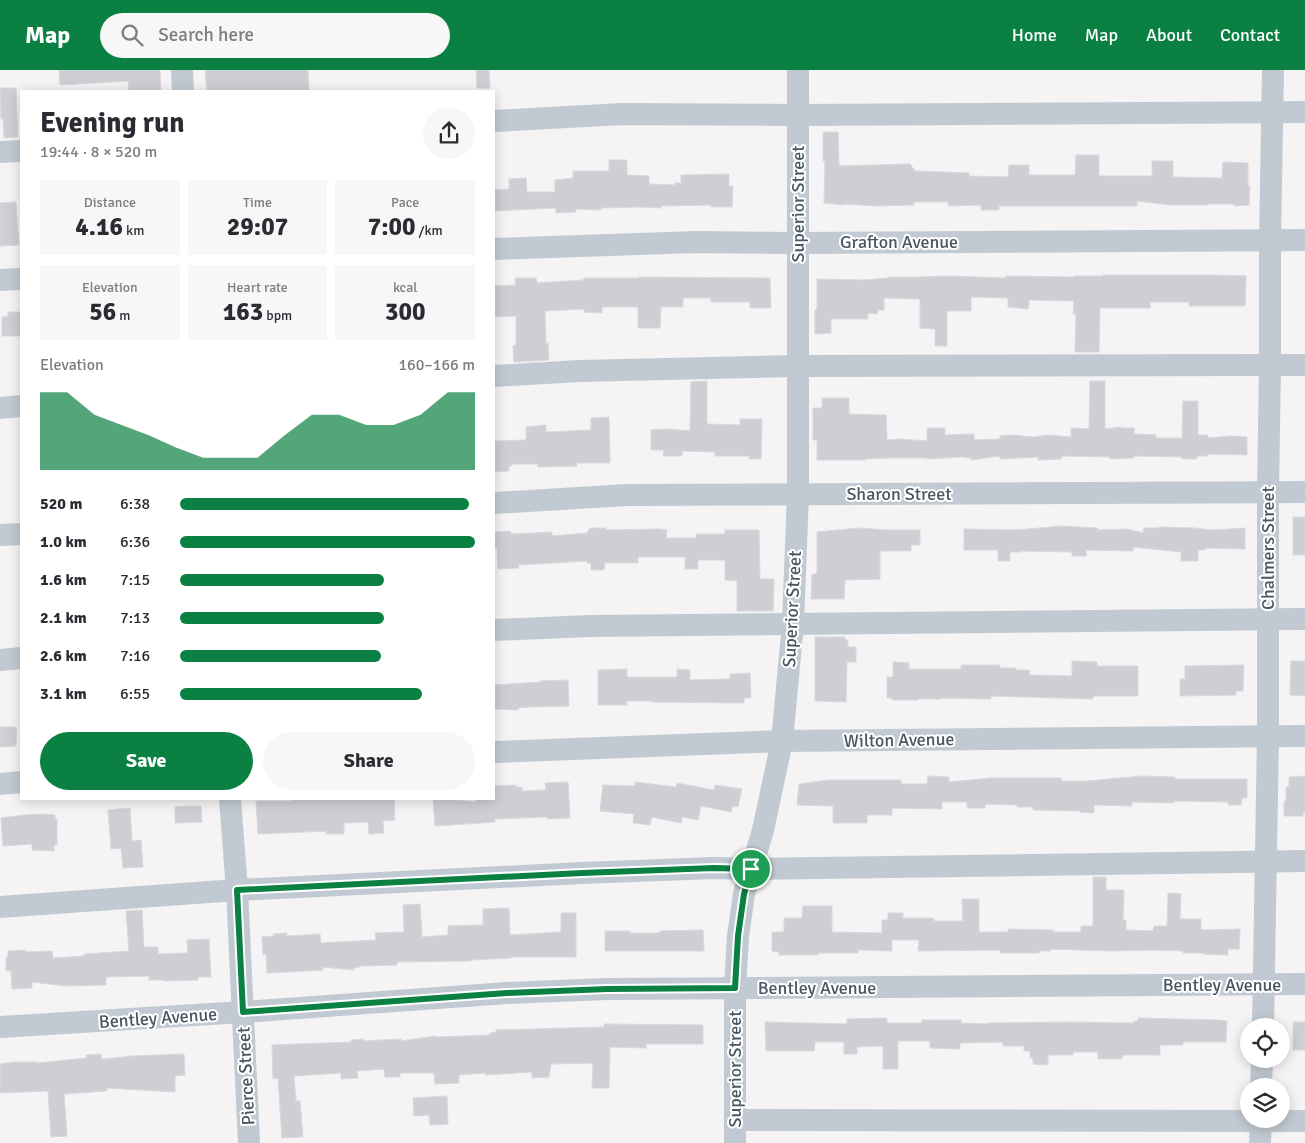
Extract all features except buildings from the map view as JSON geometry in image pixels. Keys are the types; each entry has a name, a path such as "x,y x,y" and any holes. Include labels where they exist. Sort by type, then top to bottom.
{"street":[{"path":"182,70 183,90"},
{"name":"Superior Street","path":"735,1143 735,988 738,936 744,894 763,830 782,742 793,623 798,494 798,70"},
{"name":"Chalmers Street","path":"1263,1018 1268,736 1268,492 1273,70"},
{"path":"495,121 623,114 798,115 1305,112"},
{"path":"0,152 20,151"},
{"name":"Grafton Avenue","path":"495,249 696,242 1305,240"},
{"path":"0,280 20,279"},
{"path":"495,376 579,371 798,366 1305,365"},
{"path":"0,408 20,406"},
{"name":"Sharon Street","path":"495,503 628,494 1305,492"},
{"path":"0,535 20,534"},
{"path":"495,630 590,626 793,623 1305,619"},
{"path":"0,660 20,658"},
{"name":"Wilton Avenue","path":"495,752 782,742 1305,736"},
{"path":"0,784 20,782"},
{"name":"Pierce Street","path":"230,800 237,890 249,1143"},
{"path":"0,907 237,890 714,868 1305,861"},
{"name":"Bentley Avenue","path":"0,1027 507,993 607,989 1305,984"},
{"path":"735,1120 1240,1128"},
{"path":"1290,1123 1305,1121"}],"route":[{"path":"714,868 751,869 744,894 738,936 735,988 607,989 507,993 243,1012 237,890 582,873 714,868"}]}
